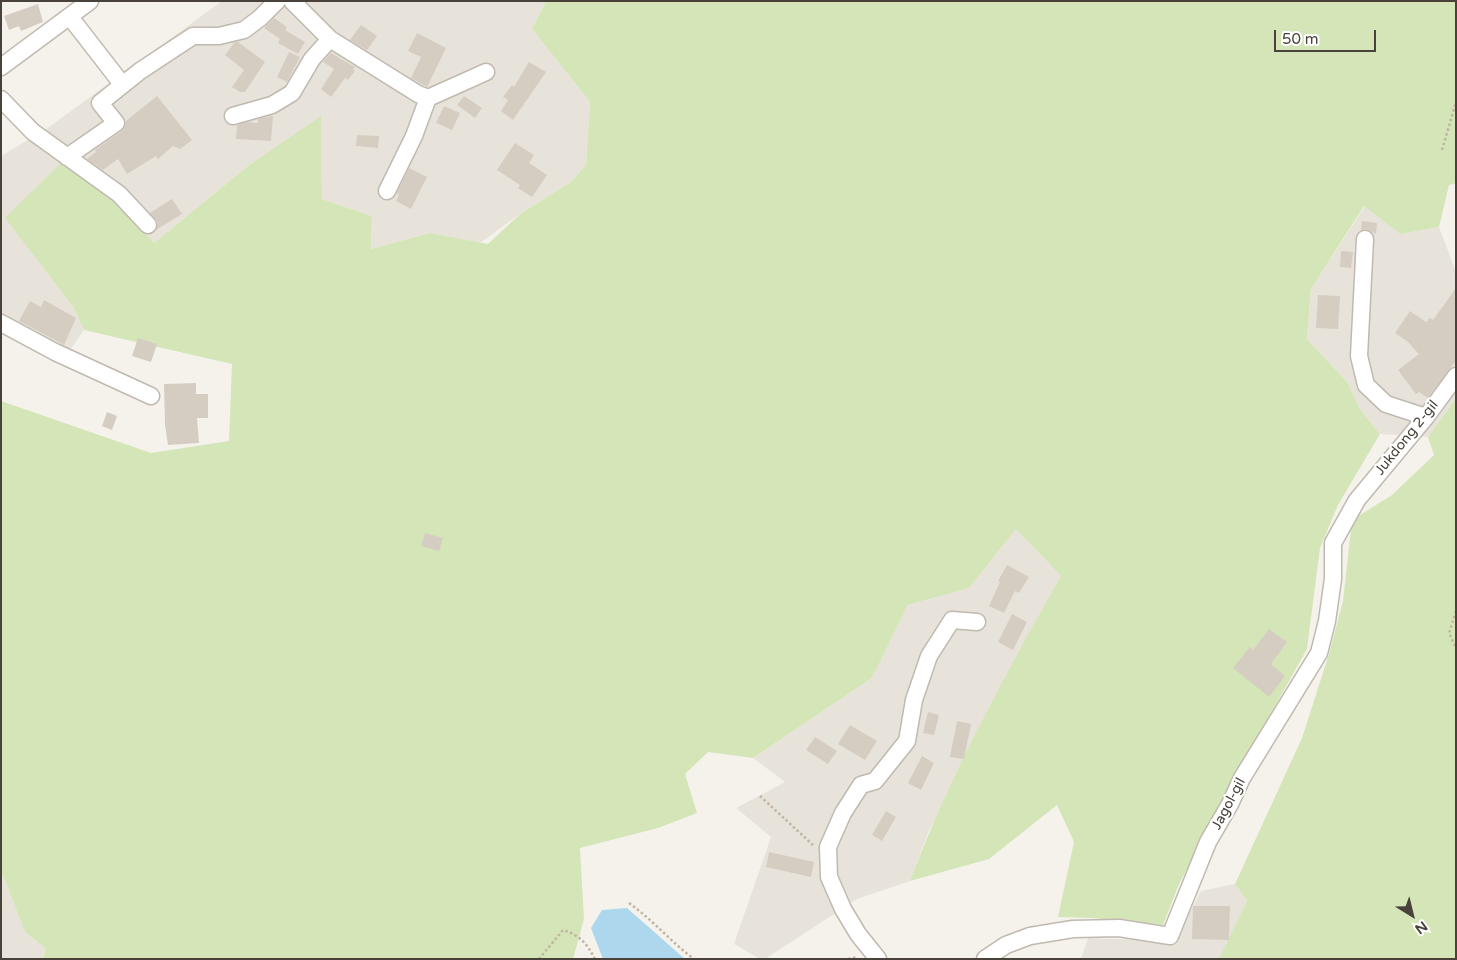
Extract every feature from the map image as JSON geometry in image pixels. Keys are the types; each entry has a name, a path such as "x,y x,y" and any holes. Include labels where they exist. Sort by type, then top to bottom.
{"street":[{"path":"1,66 90,1"},
{"path":"67,157 116,123 100,103 122,84 169,50 193,36 219,36 244,30 260,18 277,1"},
{"path":"292,1 330,39 418,94 428,98"},
{"path":"70,17 122,84"},
{"path":"233,116 272,105 292,93 312,59 330,39"},
{"path":"387,191 414,136 428,98 486,72"},
{"path":"1,99 33,132 119,194 148,225"},
{"path":"1365,240 1359,356 1366,385 1386,404 1426,417"},
{"path":"1,323 55,352 151,396"},
{"name":"Jukdong 2-gil","path":"1357,500 1426,417 1456,376"},
{"name":"Jagol-gil","path":"985,959 1006,944 1030,936 1073,929 1119,928 1170,936 1208,842 1230,804 1242,778 1319,653 1327,621 1333,579 1333,543 1357,500"},
{"path":"878,959 858,934 843,909 830,877 828,847 843,813 861,785 875,780 907,741 914,700 929,656 952,620 977,622"}],"path":[{"path":"1442,150 1456,102"},
{"path":"1456,611 1449,634 1456,648"},
{"path":"760,796 829,859"},
{"path":"629,903 644,913 680,949 694,959"},
{"path":"540,959 564,930 575,933 589,948 595,959"}],"shaded area":[{"path":"222,1 546,1 532,29 590,102 586,165 572,181 520,214 480,243 430,233 371,249 372,216 322,199 321,117 249,165 154,243 113,199 72,305 84,330 63,360 1,325 1,156 45,130"},
{"path":"1365,206 1400,234 1439,227 1456,272 1456,398 1428,437 1380,434 1360,409 1348,383 1307,339 1311,289"},
{"path":"1016,529 1061,576 928,833 910,881 857,899 765,959 760,959 734,944 771,837 736,808 785,782 753,758 872,678 908,605 969,588"},
{"path":"1,871 25,932 46,949 43,959 1,959"},
{"path":"1235,884 1247,901 1221,959 1081,959 1088,938 1174,941 1201,891"}],"green space":[{"path":"546,1 1456,1 1456,183 1449,185 1439,227 1400,234 1364,206 1311,289 1307,339 1348,383 1360,409 1380,434 1338,505 1320,548 1307,649 1179,884 1163,925 1094,918 1058,917 1074,842 1057,805 989,859 910,881 961,764 999,688 1061,576 1016,529 969,588 908,605 872,678 753,758 708,752 685,774 697,813 658,828 580,848 584,919 573,959 43,959 46,949 25,932 1,871 1,401 151,453 229,441 232,364 84,330 72,305 5,218 60,164 113,199 154,243 249,165 321,116 322,199 372,216 371,249 430,233 488,244 520,214 572,181 586,165 590,102 532,29"},
{"path":"1456,398 1456,959 1219,959 1247,901 1235,884 1302,738 1329,654 1343,601 1352,520 1392,495 1434,455 1428,437"}],"water":[{"path":"627,908 685,959 603,959 591,928 602,910"}],"building":[{"path":"38,4 43,22 21,31 19,26 9,30 4,16"},
{"path":"274,18 287,27 285,30 305,42 298,54 278,43 280,39 264,28"},
{"path":"361,25 377,36 367,50 350,40"},
{"path":"417,33 446,48 427,87 411,78 421,57 408,51"},
{"path":"235,42 238,42 265,62 245,92 240,92 232,87 244,70 225,55"},
{"path":"289,52 300,57 287,82 277,77"},
{"path":"331,53 355,67 353,70 355,71 348,80 345,78 331,97 321,89 334,69 323,62"},
{"path":"529,62 546,72 513,120 501,111 508,100 503,97 512,85 514,87"},
{"path":"157,96 192,140 180,149 173,146 158,159 156,156 127,174 118,159 103,170 87,159 96,152 95,150 122,131 126,121"},
{"path":"464,96 482,108 475,118 457,105"},
{"path":"444,106 460,113 452,130 436,123"},
{"path":"273,116 271,141 236,139 237,125 248,122 258,123 258,119"},
{"path":"357,135 379,136 378,148 356,146"},
{"path":"515,143 534,155 529,163 547,175 532,197 518,188 520,185 497,170"},
{"path":"409,168 427,177 411,209 396,201 399,195 397,193"},
{"path":"172,199 182,214 156,230 158,222 150,213"},
{"path":"1362,221 1377,223 1376,234 1366,229 1361,230"},
{"path":"1341,251 1353,252 1351,268 1340,267"},
{"path":"1456,288 1456,361 1428,398 1419,392 1416,394 1398,370 1419,354 1408,342 1395,333 1410,311 1426,322 1430,318 1433,320"},
{"path":"1318,295 1340,296 1338,329 1316,328"},
{"path":"44,300 76,318 64,345 19,321 30,301 41,307"},
{"path":"138,338 157,344 151,362 132,356"},
{"path":"196,383 196,394 208,394 208,418 197,418 199,443 168,445 165,425 164,384"},
{"path":"107,412 117,416 112,430 102,426"},
{"path":"425,533 443,538 439,551 421,546"},
{"path":"1007,565 1029,577 1019,593 1015,591 1004,613 989,606 1000,582 998,581"},
{"path":"1012,614 1027,622 1013,650 998,642"},
{"path":"1269,629 1287,642 1271,664 1285,676 1269,697 1233,668 1250,647 1253,650"},
{"path":"928,712 939,715 934,735 923,733"},
{"path":"957,721 971,724 964,759 950,757"},
{"path":"850,725 877,741 865,760 838,744"},
{"path":"815,737 837,751 828,764 806,750"},
{"path":"922,756 934,763 921,790 908,783"},
{"path":"886,811 896,817 882,841 872,835"},
{"path":"769,852 814,862 811,877 766,867"},
{"path":"1193,906 1230,906 1229,940 1192,939"}]}
